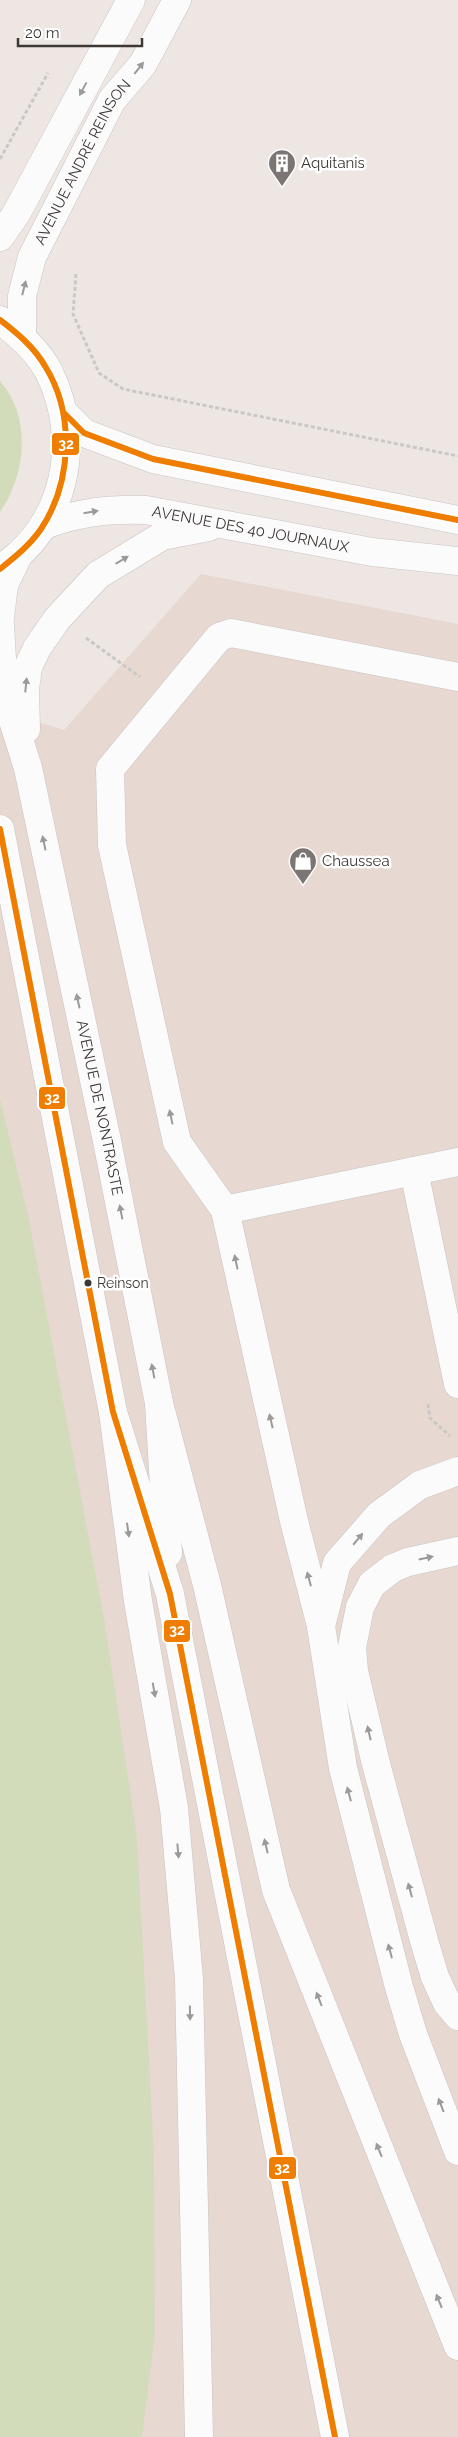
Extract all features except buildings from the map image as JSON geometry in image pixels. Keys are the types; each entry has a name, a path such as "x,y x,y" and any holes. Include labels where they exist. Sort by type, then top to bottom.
{"main road":[{"path":"0,237 16,214 131,0"},
{"name":"AVENUE ANDRÉ REINSON","path":"22,336 22,296 32,258 112,100 142,64 177,0"},
{"path":"0,320 22,336 48,371 64,412 67,452 60,490 44,526 8,563 0,618"},
{"path":"64,412 84,433 153,458 458,520"},
{"name":"AVENUE DES 40 JOURNAUX","path":"44,526 73,515 109,509 146,510 372,552 458,561"},
{"path":"28,768 25,689 28,667 37,648 58,619 98,575 162,536 224,524"},
{"path":"372,552 458,573"},
{"name":"AVENUE DE NONTRASTE","path":"0,625 4,692 28,768 107,1141 159,1403 170,1594"},
{"path":"458,677 231,633 219,637 110,769 112,845 177,1142 225,1210 294,1521 321,1626 343,1768 397,1977 414,2034 458,2151"},
{"name":"AVENUE DE NONTRASTE","path":"0,829 113,1412 170,1594 335,2437"},
{"path":"225,1210 458,1162"},
{"path":"414,1171 458,1384"},
{"path":"159,1403 207,1585 276,1890 458,2346"},
{"path":"113,1412 138,1601 174,1808 188,1970 199,2437"},
{"path":"321,1626 337,1564 379,1515 420,1485 458,1471"},
{"path":"458,1551 408,1562 393,1568 372,1584 360,1607 352,1648 354,1671 376,1764 425,1944 435,1977 447,2003 458,2016"}],"path":[{"path":"0,159 52,67"},
{"path":"76,274 73,314 99,373 123,389 458,456"},
{"path":"58,619 122,663 167,699"}],"shaded area":[{"path":"201,574 458,624 458,2437 0,2437 0,710 64,730"}],"green space":[{"path":"0,381 10,395 17,411 22,446 20,464 15,481 9,497 0,512"},
{"path":"0,1099 28,1215 105,1624 137,1837 154,2155 155,2334 142,2437 0,2437"}],"transit line":[{"name":"32","path":"0,320 19,335 41,359 55,385 65,426 66,448 59,490 41,529 17,555 0,569"},
{"name":"32","path":"64,413 84,433 153,459 458,520"},
{"name":"32","path":"0,829 113,1412 170,1594 335,2437"}],"place":[{"name":"Aquitanis","path":"282,187"},
{"name":"Chaussea","path":"303,885"},
{"name":"Reinson","path":"88,1283"}]}
